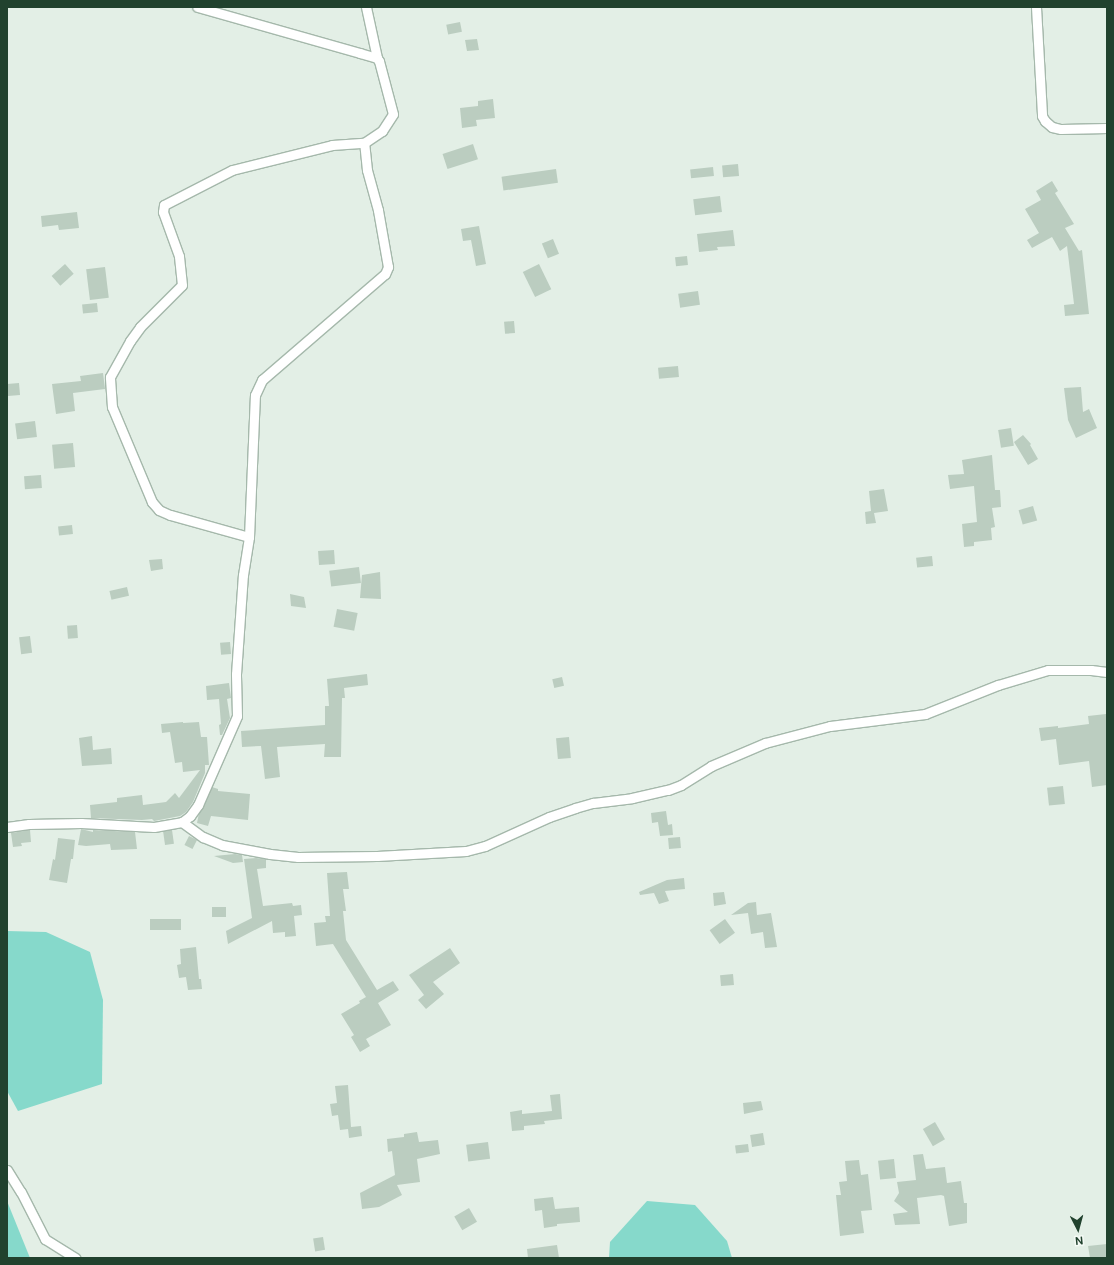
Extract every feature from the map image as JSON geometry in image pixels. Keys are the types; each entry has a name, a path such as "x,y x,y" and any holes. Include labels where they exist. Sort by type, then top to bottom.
{"street":[{"path":"197,7 377,58"},
{"path":"249,537 170,514 159,510 152,502 112,407 110,377 124,351 140,327 182,285 179,256 163,212 164,205 232,170 332,145 364,143 382,131 393,114 377,58 366,7"},
{"path":"1036,7 1042,116 1045,122 1052,127 1061,129 1107,128"},
{"path":"7,827 28,824 81,823 154,827 182,822 190,816 198,805 237,716 236,674 242,583 249,537 255,395 262,380 297,348 384,274 388,267 378,210 368,170 364,143"},
{"path":"182,822 203,837 222,845 270,854 298,857 377,856 466,851 486,846 549,817 575,808 593,803 632,798 668,790 712,766 765,743 830,726 925,714 998,685 1048,670 1091,670 1107,672"},
{"path":"7,1170 21,1192 45,1239 75,1258"}],"water":[{"path":"7,931 46,932 90,952 103,1000 102,1084 18,1111 7,1091"},
{"path":"7,1201 30,1258 7,1258"},
{"path":"647,1201 695,1205 727,1241 732,1258 609,1258 610,1242"}],"building":[{"path":"460,22 462,32 448,34 446,25"},
{"path":"477,39 479,50 467,51 465,40"},
{"path":"493,99 495,118 476,120 477,126 462,128 460,108 478,106 478,101"},
{"path":"473,144 478,159 448,169 443,154"},
{"path":"738,164 739,176 723,177 722,165"},
{"path":"713,167 714,176 691,178 690,169"},
{"path":"556,169 558,183 503,191 502,177"},
{"path":"1052,181 1058,191 1055,193 1074,224 1065,228 1079,251 1082,250 1089,314 1065,316 1064,305 1074,304 1067,246 1060,251 1052,237 1032,248 1027,240 1039,233 1025,209 1041,200 1036,191"},
{"path":"720,196 722,212 695,215 693,199"},
{"path":"77,212 79,228 59,230 58,225 42,227 41,216"},
{"path":"479,226 486,264 476,266 471,240 463,241 461,229"},
{"path":"733,230 735,246 717,247 718,250 699,252 697,234"},
{"path":"553,239 559,254 548,258 542,243"},
{"path":"687,256 688,265 676,266 675,257"},
{"path":"65,264 74,274 60,286 52,276"},
{"path":"539,264 551,289 535,297 523,272"},
{"path":"105,267 109,298 90,300 86,269"},
{"path":"698,291 700,305 680,308 678,294"},
{"path":"97,303 98,312 83,314 82,305"},
{"path":"514,321 515,333 505,334 504,322"},
{"path":"678,366 679,377 659,379 658,368"},
{"path":"103,373 105,389 73,393 75,411 56,414 52,384 81,381 80,376"},
{"path":"19,383 20,395 8,396 7,384"},
{"path":"1081,387 1083,412 1089,409 1097,428 1076,438 1068,420 1064,388"},
{"path":"35,421 37,437 17,439 15,423"},
{"path":"1011,428 1014,446 1001,448 998,430"},
{"path":"1023,435 1031,444 1030,445 1038,459 1028,465 1014,442"},
{"path":"73,443 75,467 54,469 52,445"},
{"path":"992,455 995,490 1000,490 1001,507 992,508 995,527 991,528 992,540 974,542 974,546 964,547 962,524 977,522 974,486 950,489 948,475 964,474 962,460"},
{"path":"41,475 42,488 25,489 24,476"},
{"path":"884,489 888,511 874,513 876,523 866,524 865,512 871,511 869,491"},
{"path":"1033,506 1037,520 1023,525 1019,510"},
{"path":"72,525 73,534 59,535 58,526"},
{"path":"334,550 335,564 319,565 318,551"},
{"path":"932,556 933,566 917,568 916,558"},
{"path":"162,559 163,569 151,571 149,560"},
{"path":"359,567 361,583 331,587 329,571"},
{"path":"380,572 381,599 360,598 362,575"},
{"path":"127,587 129,596 111,600 109,591"},
{"path":"290,594 304,597 306,608 291,606"},
{"path":"337,609 358,613 354,631 334,627"},
{"path":"77,625 78,638 68,639 67,626"},
{"path":"30,636 32,653 21,654 19,637"},
{"path":"230,642 231,654 221,655 220,643"},
{"path":"367,674 368,685 344,688 345,698 342,698 341,757 324,757 325,744 277,747 280,777 265,779 261,746 242,747 241,731 325,725 325,706 329,706 327,679"},
{"path":"562,677 564,686 554,688 552,679"},
{"path":"229,683 231,698 227,699 230,718 222,735 220,735 219,725 221,724 219,699 207,700 206,686"},
{"path":"1106,714 1107,785 1092,787 1089,761 1059,765 1056,739 1041,741 1039,728 1058,726 1058,728 1089,724 1088,716"},
{"path":"199,722 201,737 207,737 209,765 205,765 205,773 193,802 186,812 180,816 154,821 152,819 91,818 90,805 117,802 117,798 142,795 143,805 166,802 175,793 179,798 200,770 183,772 182,762 175,763 170,732 162,733 161,724"},
{"path":"92,736 93,750 111,748 112,764 82,766 79,738"},
{"path":"569,737 571,758 558,759 556,738"},
{"path":"1063,786 1065,804 1049,806 1047,788"},
{"path":"212,787 218,789 218,791 250,794 248,820 211,816 208,826 197,823 199,813"},
{"path":"666,811 668,825 672,824 673,835 660,836 658,822 652,823 651,813"},
{"path":"81,829 93,832 93,830 135,832 137,849 111,850 110,844 86,846 78,845"},
{"path":"30,830 31,842 21,843 22,846 13,847 11,833"},
{"path":"172,830 174,844 165,845 163,831"},
{"path":"189,836 197,840 192,849 184,845"},
{"path":"680,837 681,848 669,849 668,838"},
{"path":"58,838 75,840 73,859 71,859 67,883 49,880 53,859 55,860"},
{"path":"235,854 242,855 243,862 233,863 214,856"},
{"path":"244,859 266,859 266,868 257,869 263,906 292,903 293,906 301,905 302,915 294,916 296,936 285,937 285,932 273,933 272,921 228,944 226,931 252,918"},
{"path":"347,872 349,889 343,889 346,911 343,911 346,940 377,990 393,981 399,990 378,1003 391,1025 366,1039 370,1046 360,1052 351,1037 354,1035 341,1014 360,1003 359,1001 366,997 333,944 316,946 314,923 326,922 325,916 330,916 327,873"},
{"path":"684,878 685,889 665,891 669,901 659,904 654,893 640,895 639,892 667,880"},
{"path":"724,892 726,904 714,906 713,893"},
{"path":"756,902 757,915 771,913 777,947 765,948 763,932 751,934 748,913 731,915 748,903"},
{"path":"212,907 226,907 226,917 212,917"},
{"path":"150,919 181,919 181,930 150,930"},
{"path":"725,919 735,933 720,944 710,930"},
{"path":"196,947 199,979 201,979 202,989 188,990 186,977 179,978 177,965 181,964 180,949"},
{"path":"450,948 460,963 433,982 444,994 426,1009 418,1000 424,995 409,975"},
{"path":"733,974 734,985 721,986 720,975"},
{"path":"348,1085 351,1127 361,1126 362,1136 349,1138 348,1129 340,1130 338,1115 332,1116 330,1104 337,1103 335,1086"},
{"path":"560,1094 562,1119 544,1121 545,1124 524,1126 524,1130 512,1131 510,1112 522,1110 522,1114 552,1111 550,1095"},
{"path":"761,1101 763,1110 744,1114 743,1103"},
{"path":"935,1122 945,1139 933,1146 923,1129"},
{"path":"417,1132 419,1142 438,1140 440,1154 417,1159 420,1182 397,1185 402,1195 379,1207 362,1209 360,1193 395,1175 392,1151 388,1152 387,1139 404,1137 404,1134"},
{"path":"763,1133 765,1145 752,1147 750,1135"},
{"path":"488,1142 490,1159 468,1162 466,1145"},
{"path":"748,1144 749,1152 736,1154 735,1146"},
{"path":"923,1154 926,1169 945,1167 947,1183 961,1181 964,1203 967,1203 967,1223 949,1226 944,1196 941,1195 917,1198 920,1224 895,1225 893,1214 908,1212 894,1201 899,1193 897,1182 916,1180 913,1155"},
{"path":"894,1159 896,1178 880,1180 878,1161"},
{"path":"859,1160 861,1175 868,1174 872,1210 861,1211 864,1233 840,1236 836,1195 841,1195 839,1182 847,1181 845,1161"},
{"path":"553,1197 555,1209 579,1207 580,1222 557,1224 557,1226 544,1228 542,1210 535,1211 534,1199"},
{"path":"469,1208 477,1222 462,1230 454,1216"},
{"path":"323,1237 325,1250 315,1251 313,1239"},
{"path":"1107,1244 1107,1258 1090,1258 1088,1246"},
{"path":"557,1245 559,1258 528,1258 527,1249"}]}
